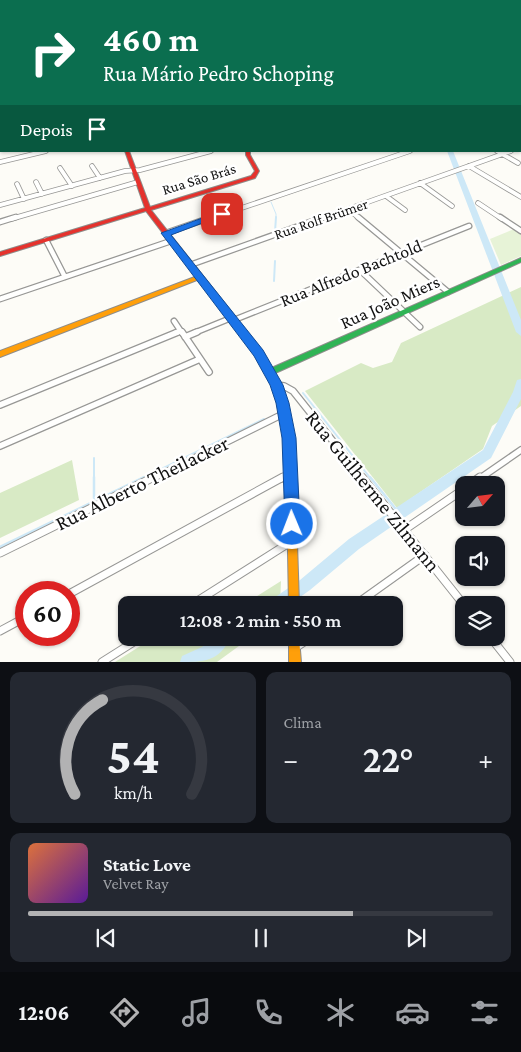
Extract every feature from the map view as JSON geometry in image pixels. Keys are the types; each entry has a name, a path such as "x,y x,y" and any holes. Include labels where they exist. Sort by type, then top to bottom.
{"street":[{"path":"0,162 42,152"},
{"path":"127,152 147,209 232,319 270,372 276,385 285,413 292,473 294,596"},
{"path":"0,205 207,152"},
{"name":"Rua São Brás","path":"0,254 250,178 257,172 248,152"},
{"path":"166,233 407,152"},
{"path":"500,152 518,162"},
{"name":"Rua Rolf Brümer","path":"190,265 508,152"},
{"path":"92,166 100,178"},
{"path":"469,166 521,197"},
{"path":"60,168 72,186"},
{"path":"36,182 42,194"},
{"path":"0,222 138,182"},
{"path":"420,183 452,206"},
{"path":"17,184 24,199"},
{"path":"386,196 405,210"},
{"path":"478,203 521,231"},
{"path":"348,209 448,292"},
{"name":"Rua Alfredo Bachtold","path":"185,337 469,226"},
{"path":"46,240 65,277"},
{"path":"0,299 171,240"},
{"name":"Rua João Miers","path":"270,372 521,260"},
{"path":"360,270 420,327"},
{"path":"0,354 200,278"},
{"path":"174,320 208,372"},
{"path":"0,405 181,331"},
{"path":"0,446 200,359"},
{"name":"Rua Guilherme Zilmann","path":"276,385 284,386 293,391 457,596"},
{"name":"Rua Alberto Theilacker","path":"0,553 285,413"},
{"path":"482,476 521,450"},
{"path":"80,588 292,473"},
{"path":"404,530 455,495"},
{"path":"205,596 293,540"},
{"path":"368,596 425,555"},
{"path":"0,631 15,623"},
{"path":"102,662 127,646"},
{"path":"295,662 295,648 298,646"},
{"path":"497,646 510,662"}],"green space":[{"path":"514,229 521,234 521,256 501,265 490,239"},
{"path":"521,287 521,406 492,426 483,449 397,508 305,391 361,363 373,368 392,362 401,343"},
{"path":"72,460 79,500 0,538 0,493"},
{"path":"281,581 280,596 257,596"},
{"path":"140,646 239,646 217,662 115,662"}],"waterway":[{"path":"450,152 521,332"},
{"path":"271,202 276,217"},
{"path":"275,232 276,217"},
{"path":"274,281 275,261"},
{"path":"289,596 354,544 487,454 519,392 521,383"},
{"path":"303,393 371,479"},
{"path":"141,479 264,419"},
{"path":"94,458 94,501"},
{"path":"0,547 144,477"},
{"path":"370,477 399,513"},
{"path":"188,662 208,653 215,646"}],"traffic: fast":[{"path":"270,372 521,260"}],"traffic: slow":[{"path":"0,354 200,277"},
{"path":"276,385 283,408 290,448 294,596"},
{"path":"294,646 295,662"}],"traffic: jam":[{"path":"127,152 149,212 259,353 276,385"},
{"path":"0,254 253,177 257,171 248,152"}],"route":[{"path":"222,214 166,233 258,353 270,372 280,394 289,438 292,473 292,524"}]}
